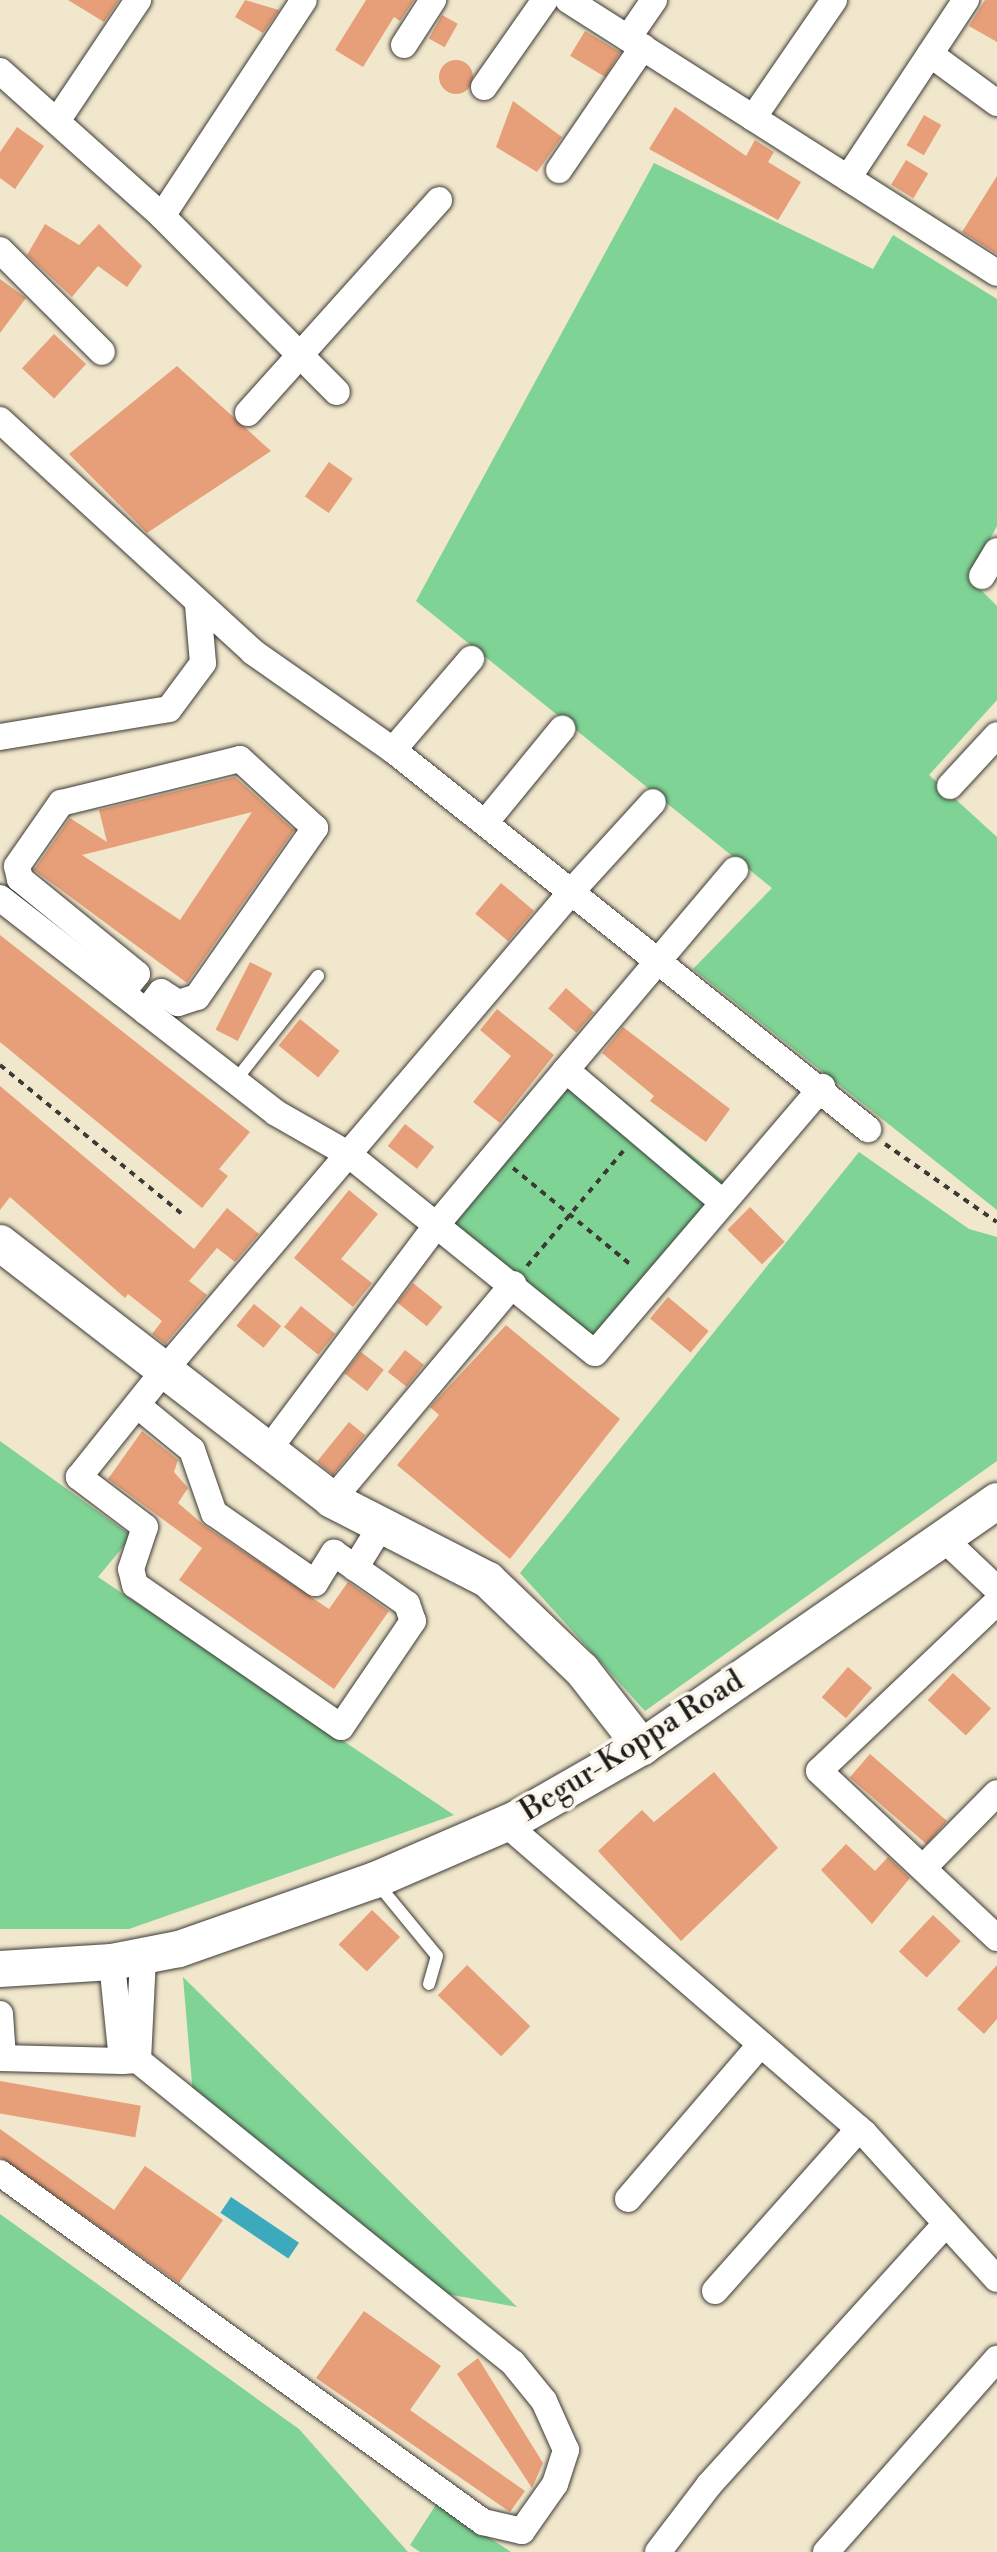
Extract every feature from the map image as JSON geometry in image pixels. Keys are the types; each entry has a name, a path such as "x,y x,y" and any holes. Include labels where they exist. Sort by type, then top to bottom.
{"main road":[{"path":"0,1243 162,1373 332,1500 463,1564 506,1594 582,1670 642,1747"},
{"name":"Begur-Koppa Road","path":"0,1969 128,1959 375,1880 506,1824 642,1747 997,1501"}],"street":[{"path":"57,121 138,0"},
{"path":"162,216 304,0"},
{"path":"404,45 433,0"},
{"path":"484,87 545,0"},
{"path":"568,0 997,273"},
{"path":"559,170 636,43 654,0"},
{"path":"753,118 834,0"},
{"path":"848,178 966,0"},
{"path":"930,54 997,103"},
{"path":"0,71 162,216 337,392"},
{"path":"248,413 439,200"},
{"path":"0,250 102,352"},
{"path":"0,420 198,605 393,750 822,1087 868,1129"},
{"path":"982,576 997,551"},
{"path":"0,737 169,709 203,663 198,605"},
{"path":"393,750 471,659"},
{"path":"485,823 562,729"},
{"path":"950,786 997,735"},
{"path":"130,984 20,879 17,866 61,803 240,759 315,828 197,997 178,1003 154,1002"},
{"path":"137,1405 192,1450 214,1513 315,1583 334,1553 407,1604 413,1621 341,1727 135,1585 131,1569 145,1527 79,1477 162,1373 348,1154 572,891 653,802"},
{"path":"266,1453 438,1223 735,870"},
{"path":"0,898 154,1002 235,1081 348,1154 438,1223 595,1353 822,1087"},
{"path":"566,1070 722,1202"},
{"path":"332,1500 513,1284"},
{"path":"355,1568 381,1526"},
{"path":"943,1538 997,1589"},
{"path":"997,1602 819,1771 997,1938"},
{"path":"923,1868 997,1793"},
{"path":"506,1824 859,2129 997,2279"},
{"path":"128,1959 130,2060"},
{"path":"0,2014 2,2058 130,2060 513,2363 544,2401 566,2450 555,2484 522,2531 483,2522 0,2173"},
{"path":"628,2199 761,2044"},
{"path":"715,2291 859,2129"},
{"path":"658,2552 709,2485 946,2224"},
{"path":"826,2552 997,2359"}],"lane":[{"path":"235,1081 318,976"},
{"path":"375,1880 437,1956 429,1984"}],"path":[{"path":"0,1065 181,1213"},
{"path":"868,1129 997,1222"},
{"path":"513,1284 623,1151"},
{"path":"508,1164 631,1265"}],"green space":[{"path":"654,163 873,269 893,235 997,299 997,526 969,578 997,606 997,700 929,775 997,837 997,1210 693,969 772,888 416,601"},
{"path":"564,1052 738,1193 599,1365 425,1224"},
{"path":"859,1152 969,1229 997,1237 997,1461 645,1711 520,1573"},
{"path":"0,1441 132,1536 98,1577 454,1815 129,1929 0,1929"},
{"path":"183,1977 517,2307 431,2291 195,2119"},
{"path":"0,2214 299,2429 408,2552 0,2552"},
{"path":"437,2503 511,2552 420,2552 410,2545"}],"water":[{"path":"231,2197 299,2243 288,2259 220,2213"}],"building":[{"path":"68,0 119,0 104,22"},
{"path":"245,0 279,10 263,33 235,17"},
{"path":"366,0 414,0 400,21 394,17 363,67 335,50"},
{"path":"985,0 997,0 997,42 969,26"},
{"path":"442,15 458,24 445,47 429,39"},
{"path":"585,31 620,52 605,77 570,56"},
{"path":"456,60 468,65 473,77 468,89 456,94 444,89 439,77 444,65"},
{"path":"513,101 562,137 537,172 496,147"},
{"path":"675,107 746,156 755,140 774,152 768,162 801,182 778,220 649,149"},
{"path":"924,115 941,125 924,155 906,145"},
{"path":"17,127 44,146 15,189 0,178 0,152"},
{"path":"906,160 928,173 913,198 891,185"},
{"path":"997,176 997,254 962,232"},
{"path":"45,224 79,245 99,224 142,266 127,287 98,266 72,297 27,255"},
{"path":"0,279 26,298 0,333"},
{"path":"54,334 86,364 54,398 22,368"},
{"path":"177,366 271,451 147,533 69,454"},
{"path":"329,462 353,479 329,513 305,496"},
{"path":"235,777 294,830 187,983 34,870 70,818 107,842 99,810","holes":["252,812 180,920 82,855"]},
{"path":"501,883 534,911 508,941 475,914"},
{"path":"0,935 250,1132 219,1169 228,1176 202,1208 0,1042"},
{"path":"250,962 272,973 238,1041 215,1030"},
{"path":"566,988 594,1012 576,1033 548,1008"},
{"path":"497,1009 554,1055 500,1123 473,1102 511,1056 480,1030"},
{"path":"300,1019 340,1051 318,1078 279,1045"},
{"path":"623,1027 730,1109 706,1142 650,1101 654,1096 602,1053"},
{"path":"0,1086 194,1249 227,1208 259,1234 235,1262 217,1248 189,1281 207,1295 165,1344 152,1334 162,1321 128,1294 125,1298 10,1197 0,1210"},
{"path":"405,1124 434,1147 417,1169 388,1146"},
{"path":"349,1190 378,1214 341,1259 372,1283 353,1307 294,1258"},
{"path":"750,1207 785,1242 762,1264 727,1230"},
{"path":"413,1283 443,1307 427,1326 397,1302"},
{"path":"668,1297 709,1331 691,1353 650,1318"},
{"path":"254,1304 281,1326 264,1348 236,1326"},
{"path":"301,1306 335,1334 318,1355 284,1327"},
{"path":"506,1325 620,1419 510,1559 397,1465 439,1415 430,1407"},
{"path":"405,1350 424,1365 407,1387 388,1372"},
{"path":"361,1352 384,1370 367,1391 344,1373"},
{"path":"349,1422 365,1435 333,1475 317,1462"},
{"path":"142,1431 178,1460 174,1472 188,1488 178,1503 205,1526 329,1609 348,1582 389,1611 334,1689 179,1580 202,1548 108,1479"},
{"path":"848,1667 872,1688 846,1718 822,1697"},
{"path":"953,1673 991,1708 966,1736 928,1700"},
{"path":"870,1754 947,1821 927,1844 850,1777"},
{"path":"714,1772 778,1848 681,1941 598,1851 642,1810 654,1822"},
{"path":"846,1844 875,1871 888,1857 910,1878 872,1924 821,1870"},
{"path":"372,1910 400,1937 367,1972 339,1945"},
{"path":"933,1915 961,1941 927,1977 899,1952"},
{"path":"467,1965 530,2026 501,2056 438,1995"},
{"path":"997,1965 997,2019 984,2034 957,2009"},
{"path":"0,2081 141,2106 135,2137 0,2113"},
{"path":"0,2129 114,2210 145,2166 223,2220 179,2283 0,2157"},
{"path":"364,2311 441,2366 410,2410 525,2491 510,2512 316,2378"},
{"path":"478,2358 543,2463 532,2488 457,2374"}]}
